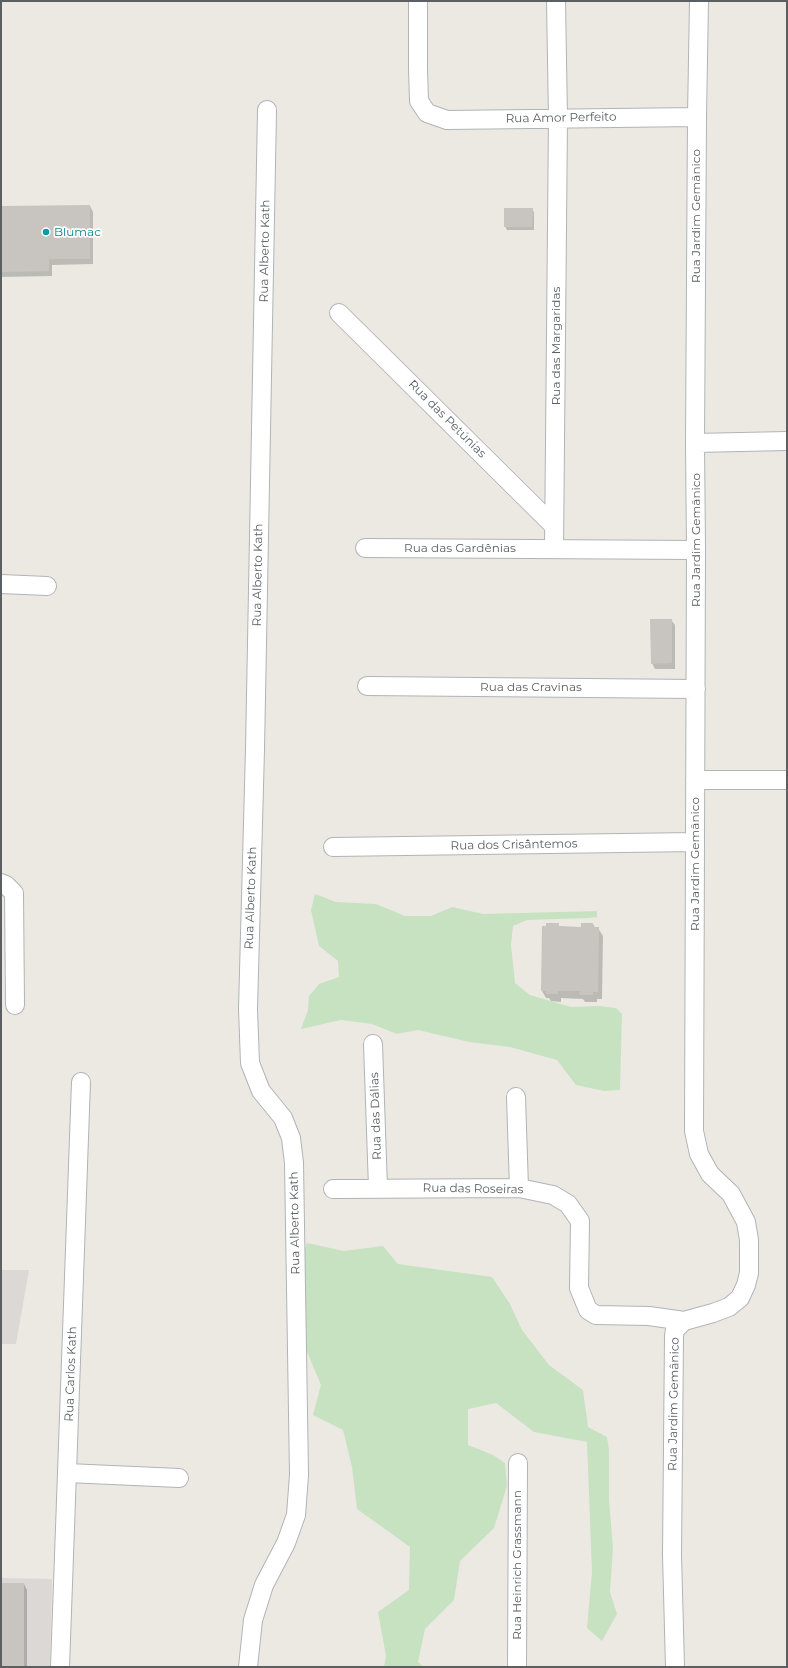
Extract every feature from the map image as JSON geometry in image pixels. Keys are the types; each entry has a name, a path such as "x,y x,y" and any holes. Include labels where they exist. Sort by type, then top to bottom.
{"street":[{"name":"Rua Amor Perfeito","path":"418,1 419,101 426,113 448,120 697,117"},
{"name":"Rua das Margaridas","path":"554,549 558,118 556,1"},
{"name":"Rua Jardim Gemânico","path":"675,1667 672,1554 675,1330 684,1321 713,1314 728,1307 740,1298 746,1285 749,1273 749,1240 746,1222 731,1194 710,1174 699,1154 694,1131 696,688 695,443 699,1"},
{"name":"Rua Alberto Kath","path":"248,1667 253,1620 264,1585 286,1543 296,1515 299,1475 294,1163 291,1138 283,1118 261,1091 250,1063 248,1009 255,750 267,110"},
{"name":"Rua das Petúnias","path":"339,313 554,526"},
{"path":"695,443 787,441"},
{"name":"Rua das Gardênias","path":"365,548 554,549"},
{"path":"554,549 696,550"},
{"path":"1,584 47,586"},
{"name":"Rua das Cravinas","path":"367,686 696,688"},
{"path":"695,780 787,780"},
{"name":"Rua dos Crisântemos","path":"333,847 695,842"},
{"path":"1,883 6,885 14,893 15,1005"},
{"name":"Rua das Dálias","path":"374,1044 378,1188"},
{"name":"Rua Carlos Kath","path":"60,1667 81,1082"},
{"path":"516,1097 519,1188"},
{"name":"Rua das Roseiras","path":"333,1189 519,1188 553,1195 568,1204 580,1221 579,1288 588,1310 596,1315 650,1316 684,1321"},
{"name":"Rua Heinrich Grassmann","path":"516,1667 518,1463"},
{"path":"67,1473 179,1478"}],"shaded area":[{"path":"1,1270 29,1270 16,1344 1,1344"},
{"path":"1,1578 52,1579 50,1667 1,1667"}],"green space":[{"path":"315,894 336,902 376,904 405,916 431,916 452,907 483,914 597,911 597,917 527,920 513,926 511,945 515,983 530,995 571,1007 599,1006 616,1008 622,1014 620,1090 604,1091 576,1085 557,1060 510,1047 469,1042 418,1030 397,1034 372,1024 341,1020 301,1029 308,1010 309,996 319,984 339,977 338,961 319,946 311,910"},
{"path":"307,1243 344,1251 383,1246 398,1264 492,1277 510,1304 522,1330 549,1365 583,1390 588,1427 607,1437 609,1450 609,1500 613,1548 610,1592 617,1614 602,1641 587,1628 592,1572 587,1442 534,1432 496,1403 468,1409 468,1445 493,1455 505,1463 507,1486 494,1528 460,1561 454,1600 425,1629 418,1662 424,1667 384,1667 386,1656 378,1612 409,1590 410,1547 357,1509 352,1467 343,1430 313,1415 321,1385 302,1340 300,1264"}],"building":[{"name":"Blumac","path":"90,205 90,259 49,259 49,271 1,272 1,206"},
{"path":"504,208 533,208 532,227 504,227"},
{"path":"650,619 672,619 672,663 651,664"},
{"path":"546,923 559,923 559,926 581,927 581,923 593,923 593,927 599,927 598,992 593,992 593,995 579,995 580,991 558,991 558,994 546,994 546,991 541,991 542,926 546,926"},
{"path":"1,1583 24,1583 24,1667 1,1667"}],"place":[{"name":"Blumac","path":"46,232"}]}
